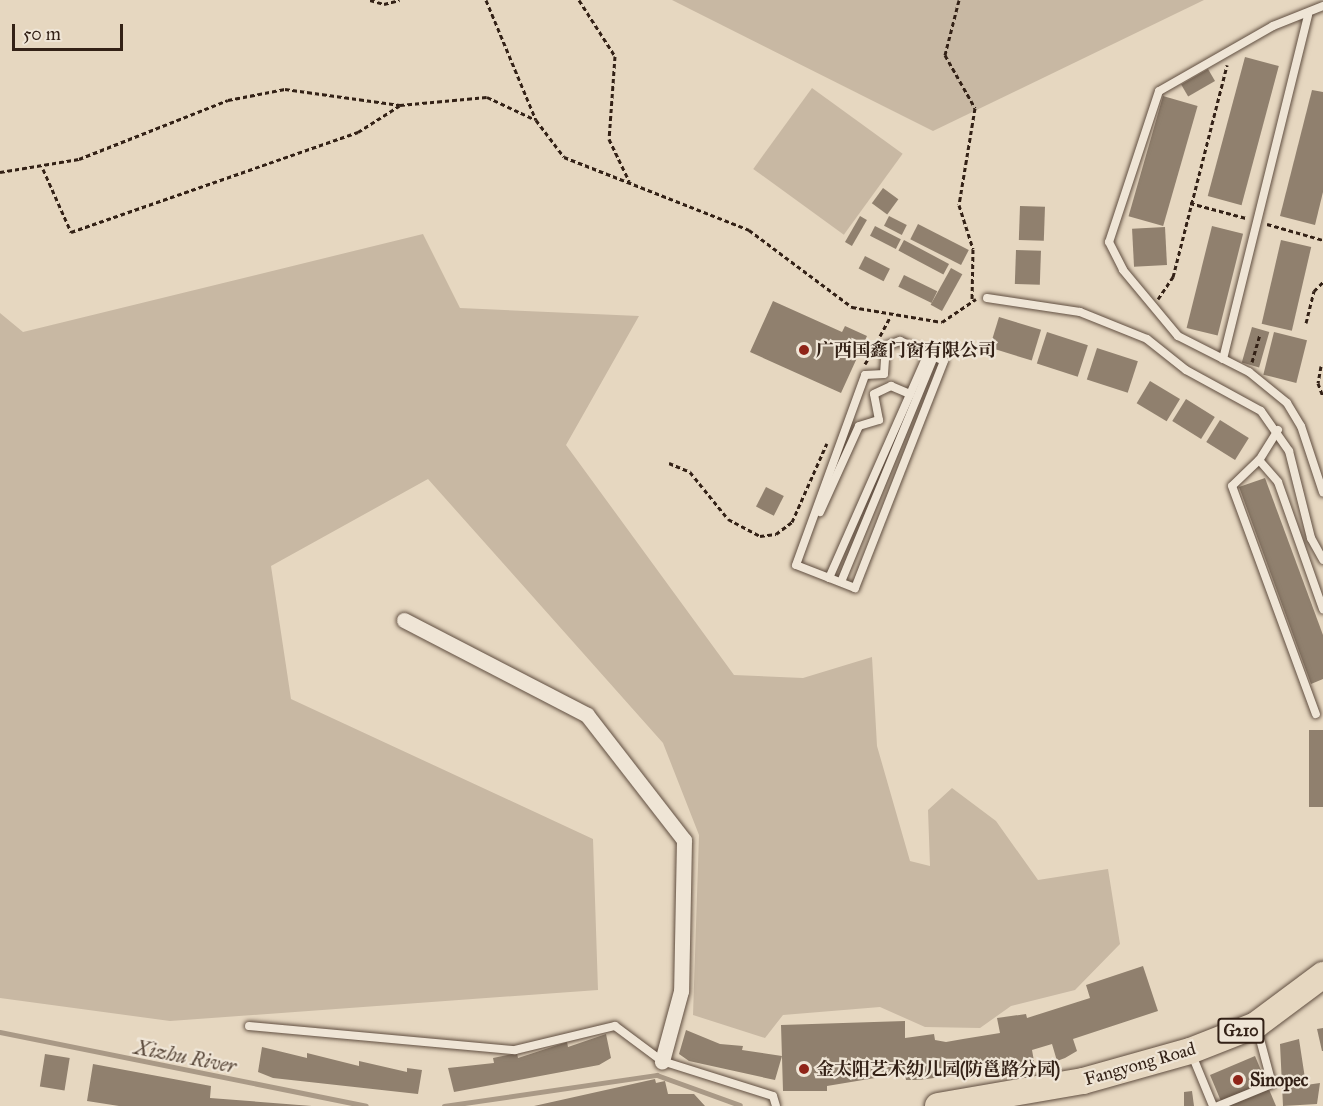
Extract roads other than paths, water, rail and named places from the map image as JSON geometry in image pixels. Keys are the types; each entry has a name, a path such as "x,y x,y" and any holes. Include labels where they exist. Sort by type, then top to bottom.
{"highway":[{"name":"Fangyong Road","path":"938,1106 1083,1081 1190,1051 1256,1025 1323,975"}],"street":[{"path":"404,620 587,715 684,840 681,991 662,1061"}],"lane":[{"path":"1323,6 1308,15 1231,49 1158,91 1113,220 1113,256 1178,336 1249,372 1287,404 1301,426 1323,492"},
{"path":"1223,359 1308,15"},
{"path":"987,298 1080,312 1147,339 1186,370 1261,411 1278,430 1289,451 1311,538 1323,560"},
{"path":"892,342 944,361 855,588 796,565 865,375 884,374 884,353 892,342"},
{"path":"830,578 910,394 931,355"},
{"path":"841,582 931,355"},
{"path":"796,565 859,426 879,420 874,394 891,386 910,394"},
{"path":"1278,430 1259,460 1232,486 1316,714"},
{"path":"1259,460 1278,482 1323,609"},
{"path":"1218,1106 1272,1084 1256,1025"},
{"path":"249,1026 515,1050 615,1026 662,1061 773,1096 776,1106"},
{"path":"1190,1051 1213,1106"}],"waterway":[{"name":"Xizhu River","path":"0,1032 366,1106"},
{"name":"Xizhu River","path":"444,1106 657,1075 740,1105"}],"place":[{"name":"广西国鑫门窗有限公司","path":"804,350"},
{"name":"金太阳艺术幼儿园(防邕路分园)","path":"804,1069"},
{"name":"Sinopec","path":"1238,1080"}]}
